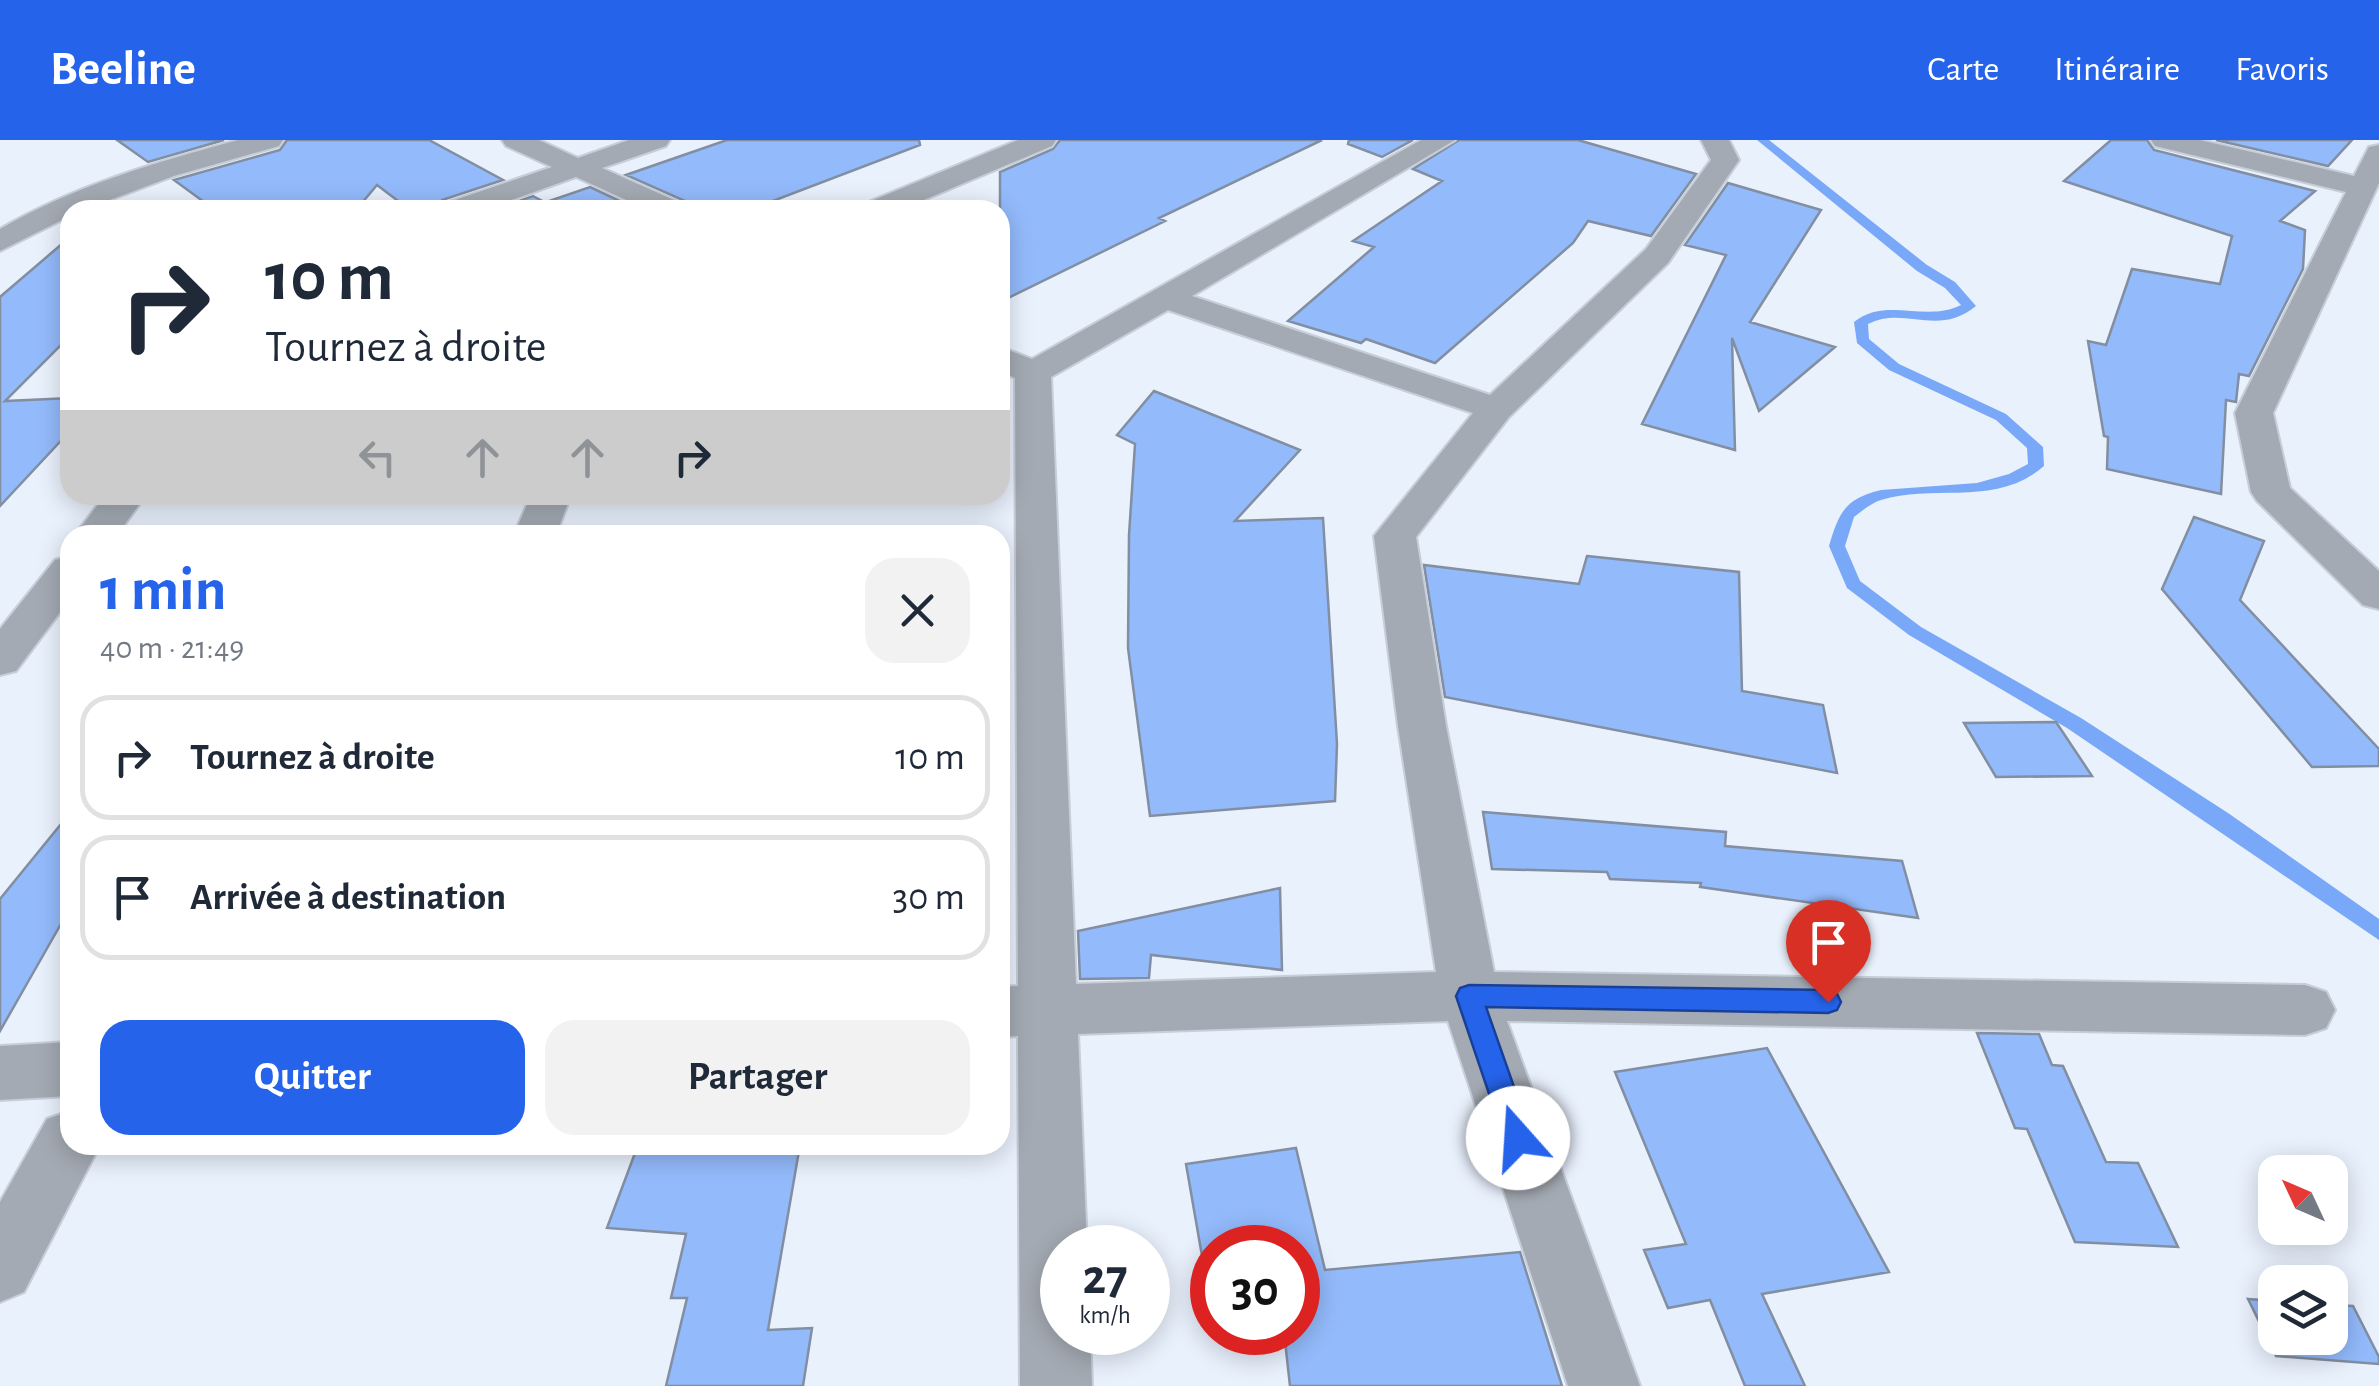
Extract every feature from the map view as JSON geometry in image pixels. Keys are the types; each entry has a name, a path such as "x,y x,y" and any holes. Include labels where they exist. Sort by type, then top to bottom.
{"street":[{"path":"77,200 140,176 268,140"},
{"path":"516,140 650,200"},
{"path":"483,200 656,140"},
{"path":"899,200 1042,140"},
{"path":"1056,1386 1024,1011 1017,366 1164,298 1441,140"},
{"path":"1604,1386 1469,996 1422,726 1395,536 1496,410 1657,256 1724,160 1715,140"},
{"path":"2165,140 2362,188"},
{"path":"2379,153 2254,414 2271,492 2379,595"},
{"path":"0,242 60,207"},
{"path":"1164,298 1496,410"},
{"path":"0,660 60,581"},
{"path":"1024,1011 1469,996 2306,1010"},
{"path":"0,1073 60,1070"},
{"path":"0,1268 62,1155"}],"building":[{"path":"117,140 224,140 148,162"},
{"path":"287,140 429,140 503,180 442,200 397,200 377,185 364,200 201,200 174,180 280,150"},
{"path":"727,140 919,140 920,145 775,200 683,200 626,175"},
{"path":"1060,140 1322,140 1159,218 1165,221 1010,297 1010,200 1000,200 1000,172 1053,149"},
{"path":"1349,140 1413,140 1382,157 1348,144"},
{"path":"1459,140 1578,140 1696,174 1651,236 1588,221 1573,243 1435,363 1366,339 1361,343 1288,321 1374,247 1353,241 1442,181 1413,169"},
{"path":"2111,140 2147,140 2154,150 2315,191 2280,221 2305,230 2303,269 2249,376 2239,374 2236,402 2226,400 2221,494 2107,469 2108,437 2104,436 2088,341 2106,345 2132,269 2220,284 2232,236 2064,181"},
{"path":"2216,140 2352,140 2328,166"},
{"path":"1728,183 1821,210 1750,322 1835,347 1759,411 1732,338 1735,450 1642,424 1726,255 1685,245"},
{"path":"590,187 618,200 552,200"},
{"path":"60,246 60,346 5,401 60,398 60,442 0,506 0,297"},
{"path":"1154,391 1300,450 1235,521 1323,518 1337,744 1335,801 1150,816 1128,648 1135,444 1117,435"},
{"path":"2194,517 2264,541 2240,600 2379,749 2379,766 2312,767 2162,589"},
{"path":"1587,556 1739,572 1742,691 1823,705 1837,773 1445,697 1424,565 1579,584"},
{"path":"2056,722 2092,776 1996,777 1964,723"},
{"path":"1483,812 1726,832 1725,846 1902,861 1918,918 1700,887 1701,883 1610,879 1607,872 1492,869"},
{"path":"60,825 60,926 0,1031 0,899"},
{"path":"1280,888 1282,970 1151,955 1149,978 1080,979 1078,931"},
{"path":"1977,1033 2039,1034 2052,1065 2063,1066 2106,1162 2138,1163 2178,1247 2075,1242 2027,1129 2015,1128"},
{"path":"1767,1048 1889,1272 1762,1294 1805,1386 1745,1386 1710,1300 1668,1308 1644,1250 1686,1244 1615,1072"},
{"path":"1296,1148 1314,1225 1197,1225 1186,1164"},
{"path":"634,1155 798,1155 768,1330 812,1328 803,1386 666,1386 687,1298 671,1298 686,1234 607,1228"},
{"path":"1320,1249 1325,1270 1520,1252 1562,1386 1290,1386 1287,1355 1320,1355"},
{"path":"2248,1299 2258,1300 2258,1319"},
{"path":"2348,1306 2353,1306 2379,1364 2276,1356 2348,1355"}],"waterway":[{"path":"1762,140 1922,268 1950,285 1969,306 1946,318 1879,313 1861,322 1862,340 1894,367 2001,417 2035,447 2036,466 2015,477 1977,488 1881,495 1846,515 1837,546 1853,584 1915,631 2074,723 2221,819 2379,931"}],"route":[{"path":"1518,1138 1469,996 1828,1002"}]}
